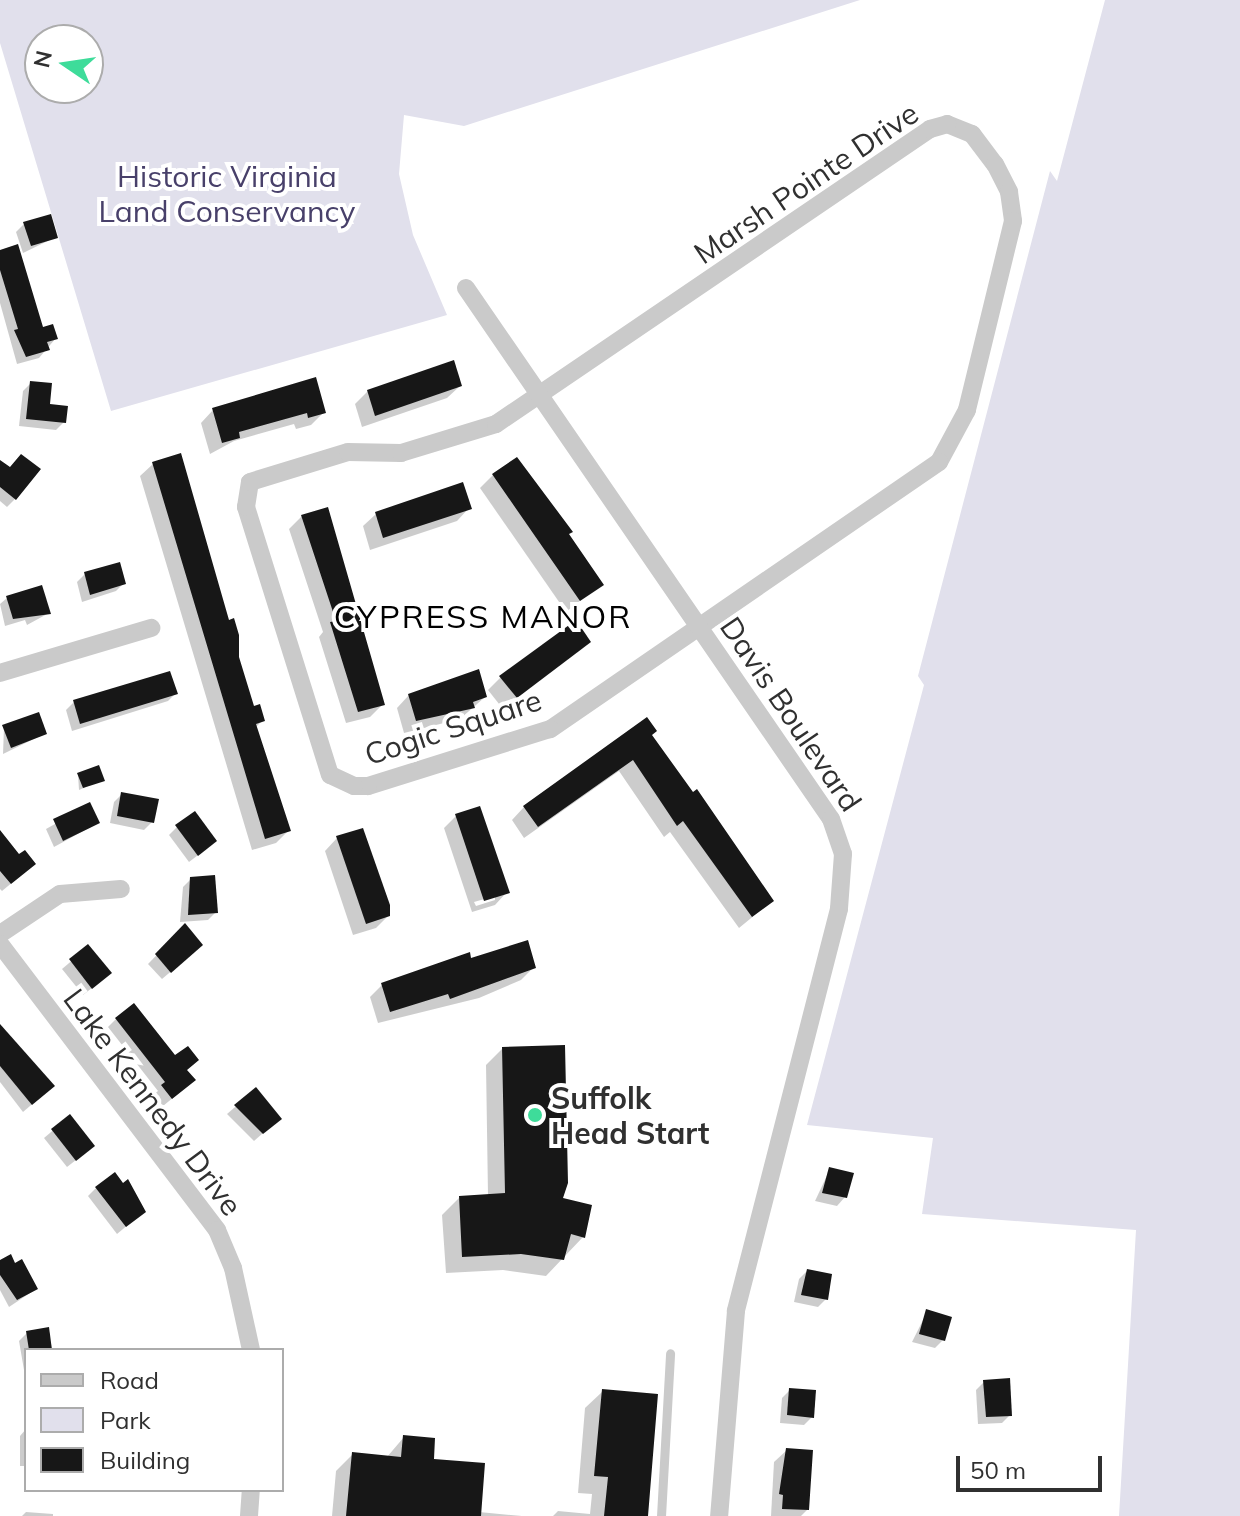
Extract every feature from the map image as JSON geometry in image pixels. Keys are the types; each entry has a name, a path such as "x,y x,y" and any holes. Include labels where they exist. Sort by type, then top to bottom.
{"street":[{"name":"Marsh Pointe Drive","path":"538,398 930,129 947,124 965,128 995,164 1009,192 1012,235 967,410 951,447 924,473 699,628"},
{"name":"Davis Boulevard","path":"466,288 538,398 831,819 844,872 736,1311 719,1516"},
{"name":"Cogic Square","path":"538,398 489,427 401,453 348,452 255,478 247,485 246,507 330,775 354,786 368,786 530,737 571,717 699,628"},
{"path":"0,673 151,628"},
{"path":"0,934 60,894 121,889"},
{"name":"Lake Kennedy Drive","path":"0,944 217,1230 233,1268 251,1348"},
{"path":"249,1516 251,1492"}],"lane":[{"path":"661,1516 670,1353"}],"green space":[{"name":"Historic Virginia Land Conservancy","path":"0,0 860,0 464,126 404,115 399,174 413,235 447,315 111,411 0,43"},
{"path":"1105,0 1240,0 1240,1516 1119,1516 1136,1230 922,1214 933,1138 807,1125 924,685 918,676 1050,171 1057,181"}],"building":[{"path":"51,214 58,238 31,246 23,222"},
{"path":"18,244 43,327 53,324 58,339 47,342 50,350 26,357 14,330 18,329 0,270 0,250"},
{"path":"454,360 462,386 375,416 367,390"},
{"path":"316,377 326,413 308,418 307,413 239,432 240,438 222,443 212,408"},
{"path":"30,381 52,383 50,404 68,406 66,423 26,419"},
{"path":"181,453 229,620 234,618 239,635 239,657 254,706 260,704 265,721 256,724 291,831 265,839 152,462"},
{"path":"21,454 41,469 16,500 0,487 0,460 10,467"},
{"path":"517,457 573,532 569,534 604,585 580,601 492,474"},
{"path":"463,482 472,509 383,538 375,512"},
{"path":"328,507 385,705 358,712 330,622 336,621 301,515"},
{"path":"120,562 126,584 90,595 84,572"},
{"path":"42,585 51,614 13,619 6,596"},
{"path":"576,620 591,642 517,698 499,676"},
{"path":"479,669 487,697 473,702 475,708 416,721 408,694"},
{"path":"170,671 178,694 80,724 73,700"},
{"path":"39,712 47,734 11,748 2,725"},
{"path":"647,717 657,731 652,735 693,792 697,789 774,901 752,917 683,821 677,826 633,760 538,827 523,806"},
{"path":"99,765 105,781 83,788 77,773"},
{"path":"121,792 159,799 154,823 117,816"},
{"path":"90,802 100,823 63,841 53,819"},
{"path":"480,806 510,893 484,901 455,814"},
{"path":"195,811 217,841 198,856 175,825"},
{"path":"363,828 390,905 390,916 366,924 336,836"},
{"path":"0,830 19,854 25,850 36,864 11,884 0,871"},
{"path":"215,875 218,913 188,915 190,877"},
{"path":"185,923 203,945 171,973 155,954"},
{"path":"528,940 536,968 450,999 448,994 390,1012 381,983 470,952 471,958"},
{"path":"88,944 112,973 92,989 69,959"},
{"path":"134,1003 175,1055 188,1046 199,1060 187,1070 196,1080 172,1099 161,1085 165,1082 115,1018"},
{"path":"0,1024 55,1086 32,1105 0,1066"},
{"name":"Suffolk Head Start","path":"565,1045 568,1183 563,1198 592,1205 585,1238 571,1234 564,1260 521,1254 462,1257 459,1196 505,1193 502,1047"},
{"path":"256,1087 282,1119 263,1134 234,1105"},
{"path":"70,1114 95,1146 76,1161 51,1129"},
{"path":"829,1167 854,1173 847,1198 822,1193"},
{"path":"115,1172 123,1183 128,1179 146,1212 126,1227 95,1187"},
{"path":"11,1254 15,1263 22,1259 38,1289 17,1300 0,1275 0,1260"},
{"path":"807,1269 832,1274 828,1300 801,1295"},
{"path":"926,1309 952,1317 945,1341 919,1334"},
{"path":"49,1327 52,1348 29,1348 26,1331"},
{"path":"1010,1378 1012,1416 986,1417 983,1380"},
{"path":"789,1388 816,1390 814,1418 787,1415"},
{"path":"602,1389 658,1394 648,1516 604,1516 608,1477 594,1476"},
{"path":"403,1435 435,1438 434,1459 485,1463 481,1516 346,1516 352,1452 401,1457"},
{"path":"786,1448 813,1450 809,1510 782,1509 783,1495 779,1494"}],"place":[{"name":"Suffolk Head Start","path":"535,1115"}],"district":[{"name":"CYPRESS MANOR","path":"483,616"}]}
